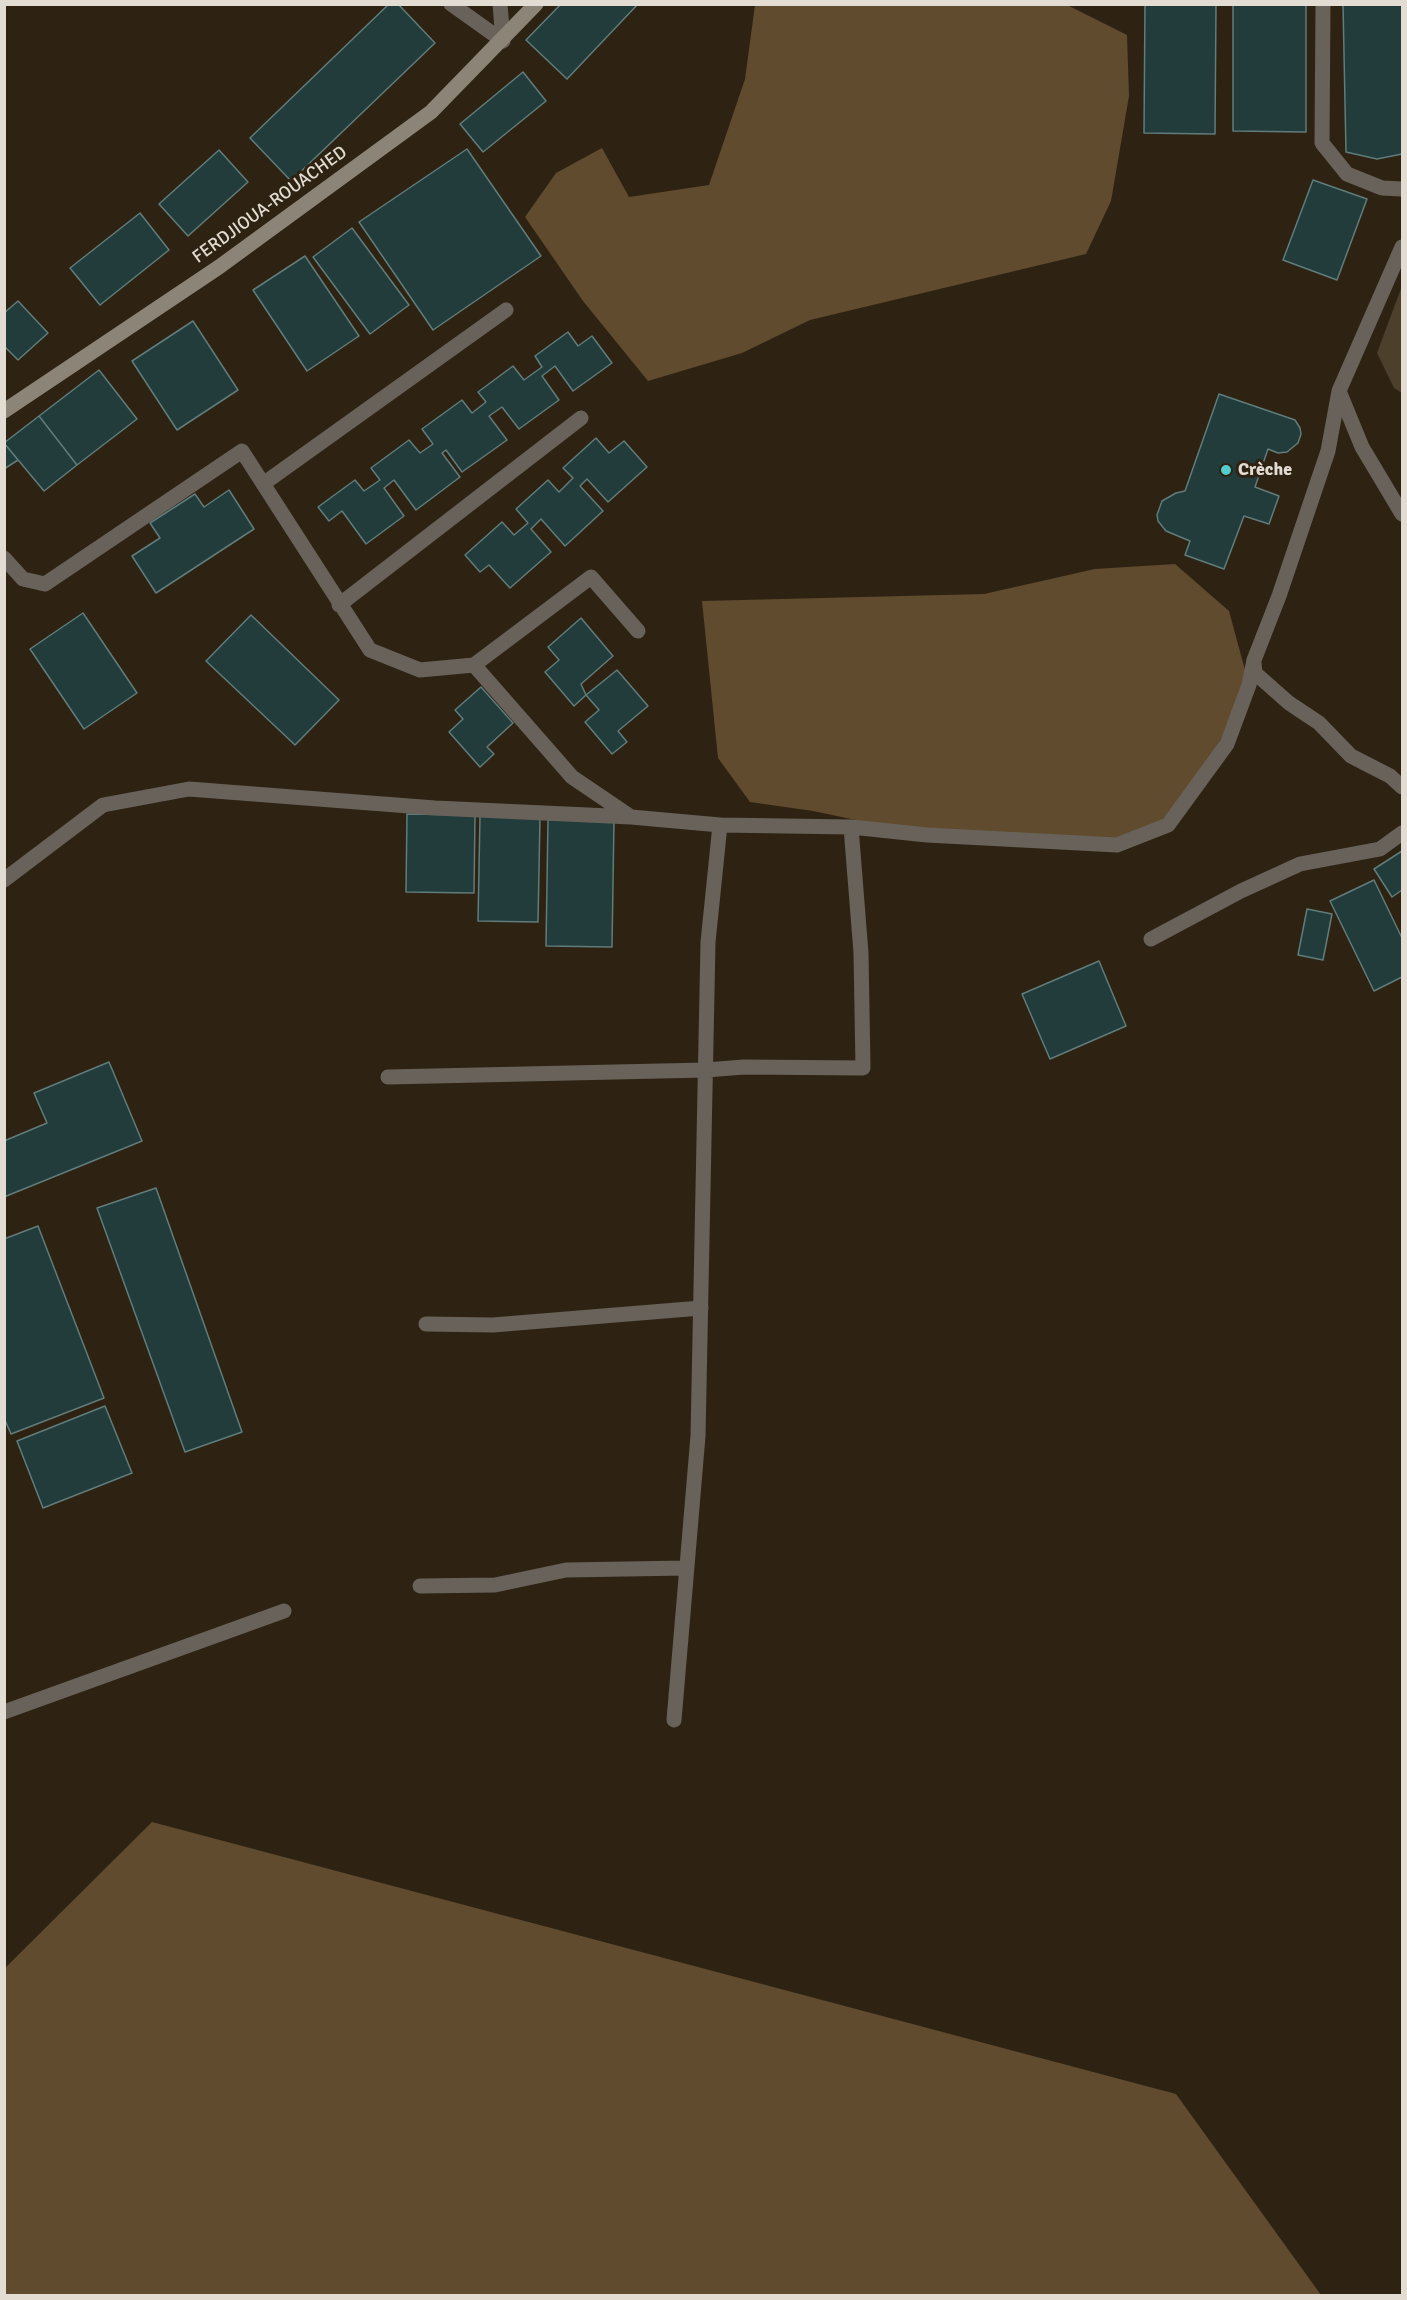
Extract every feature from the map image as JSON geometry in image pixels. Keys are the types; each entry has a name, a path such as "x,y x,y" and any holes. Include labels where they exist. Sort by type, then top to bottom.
{"main road":[{"name":"FERDJIOUA-ROUACHED","path":"4,411 219,267 431,112 503,41 536,4"}],"street":[{"path":"451,4 503,41"},
{"path":"500,4 503,41"},
{"path":"1323,4 1322,143 1347,174 1382,188 1402,189"},
{"path":"4,880 103,805 189,789 435,808 631,817 720,825 851,827 927,835 1117,845 1168,825 1227,744 1249,685 1254,660 1279,596 1328,451 1339,391 1402,247"},
{"path":"263,484 506,310"},
{"path":"1339,391 1362,447 1402,514"},
{"path":"339,605 581,418"},
{"path":"4,558 23,579 45,584 242,451 370,650 420,670 474,665 591,577 638,631"},
{"path":"1254,660 1255,673 1289,703 1319,723 1351,756 1390,776 1402,788"},
{"path":"474,665 573,777 631,817"},
{"path":"674,1720 698,1436 708,942 720,825"},
{"path":"388,1077 706,1070 744,1066 863,1068 861,953 851,827"},
{"path":"1151,939 1241,891 1300,864 1380,849 1402,833"},
{"path":"426,1324 493,1325 701,1308"},
{"path":"420,1586 495,1585 566,1570 686,1568"},
{"path":"4,1712 284,1611"}],"shaded area":[{"path":"755,5 1067,5 1127,35 1129,96 1111,201 1086,254 810,320 742,353 648,381 583,301 525,217 556,173 602,148 629,197 709,185 745,79"},
{"path":"1402,286 1402,393 1394,388 1377,353"},
{"path":"1175,564 1229,611 1249,685 1191,797 1129,845 927,835 813,811 750,802 718,758 702,601 984,594 1095,569"},
{"path":"152,1822 1176,2094 1321,2295 5,2295 5,1968"}],"building":[{"path":"389,4 398,4 435,43 291,181 250,138"},
{"path":"561,4 638,4 567,79 526,40"},
{"path":"1145,4 1216,4 1215,134 1144,133"},
{"path":"1233,4 1306,4 1306,132 1233,131"},
{"path":"1343,4 1402,4 1402,154 1377,159 1346,152"},
{"path":"523,72 546,101 483,152 460,124"},
{"path":"467,149 541,256 433,330 359,222"},
{"path":"219,150 248,182 188,236 159,204"},
{"path":"1313,180 1367,199 1337,280 1283,260"},
{"path":"140,213 169,250 100,305 70,268"},
{"path":"352,228 409,305 370,334 313,257"},
{"path":"305,256 359,336 307,371 253,290"},
{"path":"18,301 48,333 18,360 4,346 4,313"},
{"path":"193,321 238,390 177,430 132,361"},
{"path":"568,332 578,346 592,336 612,363 573,391 555,366 542,376 559,400 519,429 502,407 489,416 507,440 462,472 446,450 442,453 460,477 416,510 394,480 384,488 404,516 366,544 342,511 329,521 318,507 355,480 364,491 380,480 371,468 409,440 420,453 433,444 422,429 462,400 472,413 486,402 478,392 513,366 524,380 542,367 535,356"},
{"path":"99,370 137,419 77,465 39,416"},
{"name":"Crèche","path":"1219,394 1295,420 1301,434 1298,443 1287,452 1278,453 1268,449 1255,487 1279,496 1269,524 1244,516 1224,569 1185,555 1190,541 1166,531 1158,521 1157,515 1162,501 1185,491"},
{"path":"39,416 77,465 44,491 4,443"},
{"path":"596,438 609,453 624,441 647,467 608,502 587,479 580,486 603,511 565,546 541,519 531,529 551,552 510,588 489,565 480,572 465,555 502,522 514,535 528,523 516,509 548,480 559,492 573,478 563,468"},
{"path":"4,443 18,460 4,469"},
{"path":"229,490 254,529 156,593 132,556 160,538 150,523 195,494 204,507"},
{"path":"83,613 137,693 84,729 30,649"},
{"path":"251,615 339,700 295,745 206,661"},
{"path":"581,618 613,656 581,684 586,695 574,706 545,672 559,660 548,647"},
{"path":"617,670 648,706 618,731 627,742 612,754 585,722 599,710 586,695"},
{"path":"481,687 513,723 487,747 494,754 480,767 449,732 463,719 455,710"},
{"path":"407,814 475,815 474,893 406,892"},
{"path":"480,816 540,817 538,922 478,921"},
{"path":"548,820 614,820 612,947 546,946"},
{"path":"1402,851 1402,890 1392,897 1374,869"},
{"path":"1374,880 1402,938 1402,977 1374,991 1330,901"},
{"path":"1307,909 1332,914 1323,960 1298,955"},
{"path":"1099,961 1126,1026 1050,1059 1022,994"},
{"path":"109,1062 142,1141 4,1197 4,1141 47,1123 34,1093"},
{"path":"156,1188 242,1432 185,1452 97,1208"},
{"path":"38,1226 104,1398 11,1434 4,1418 4,1239"},
{"path":"105,1406 132,1473 43,1508 17,1441"}],"place":[{"name":"Crèche","path":"1226,470"}]}
